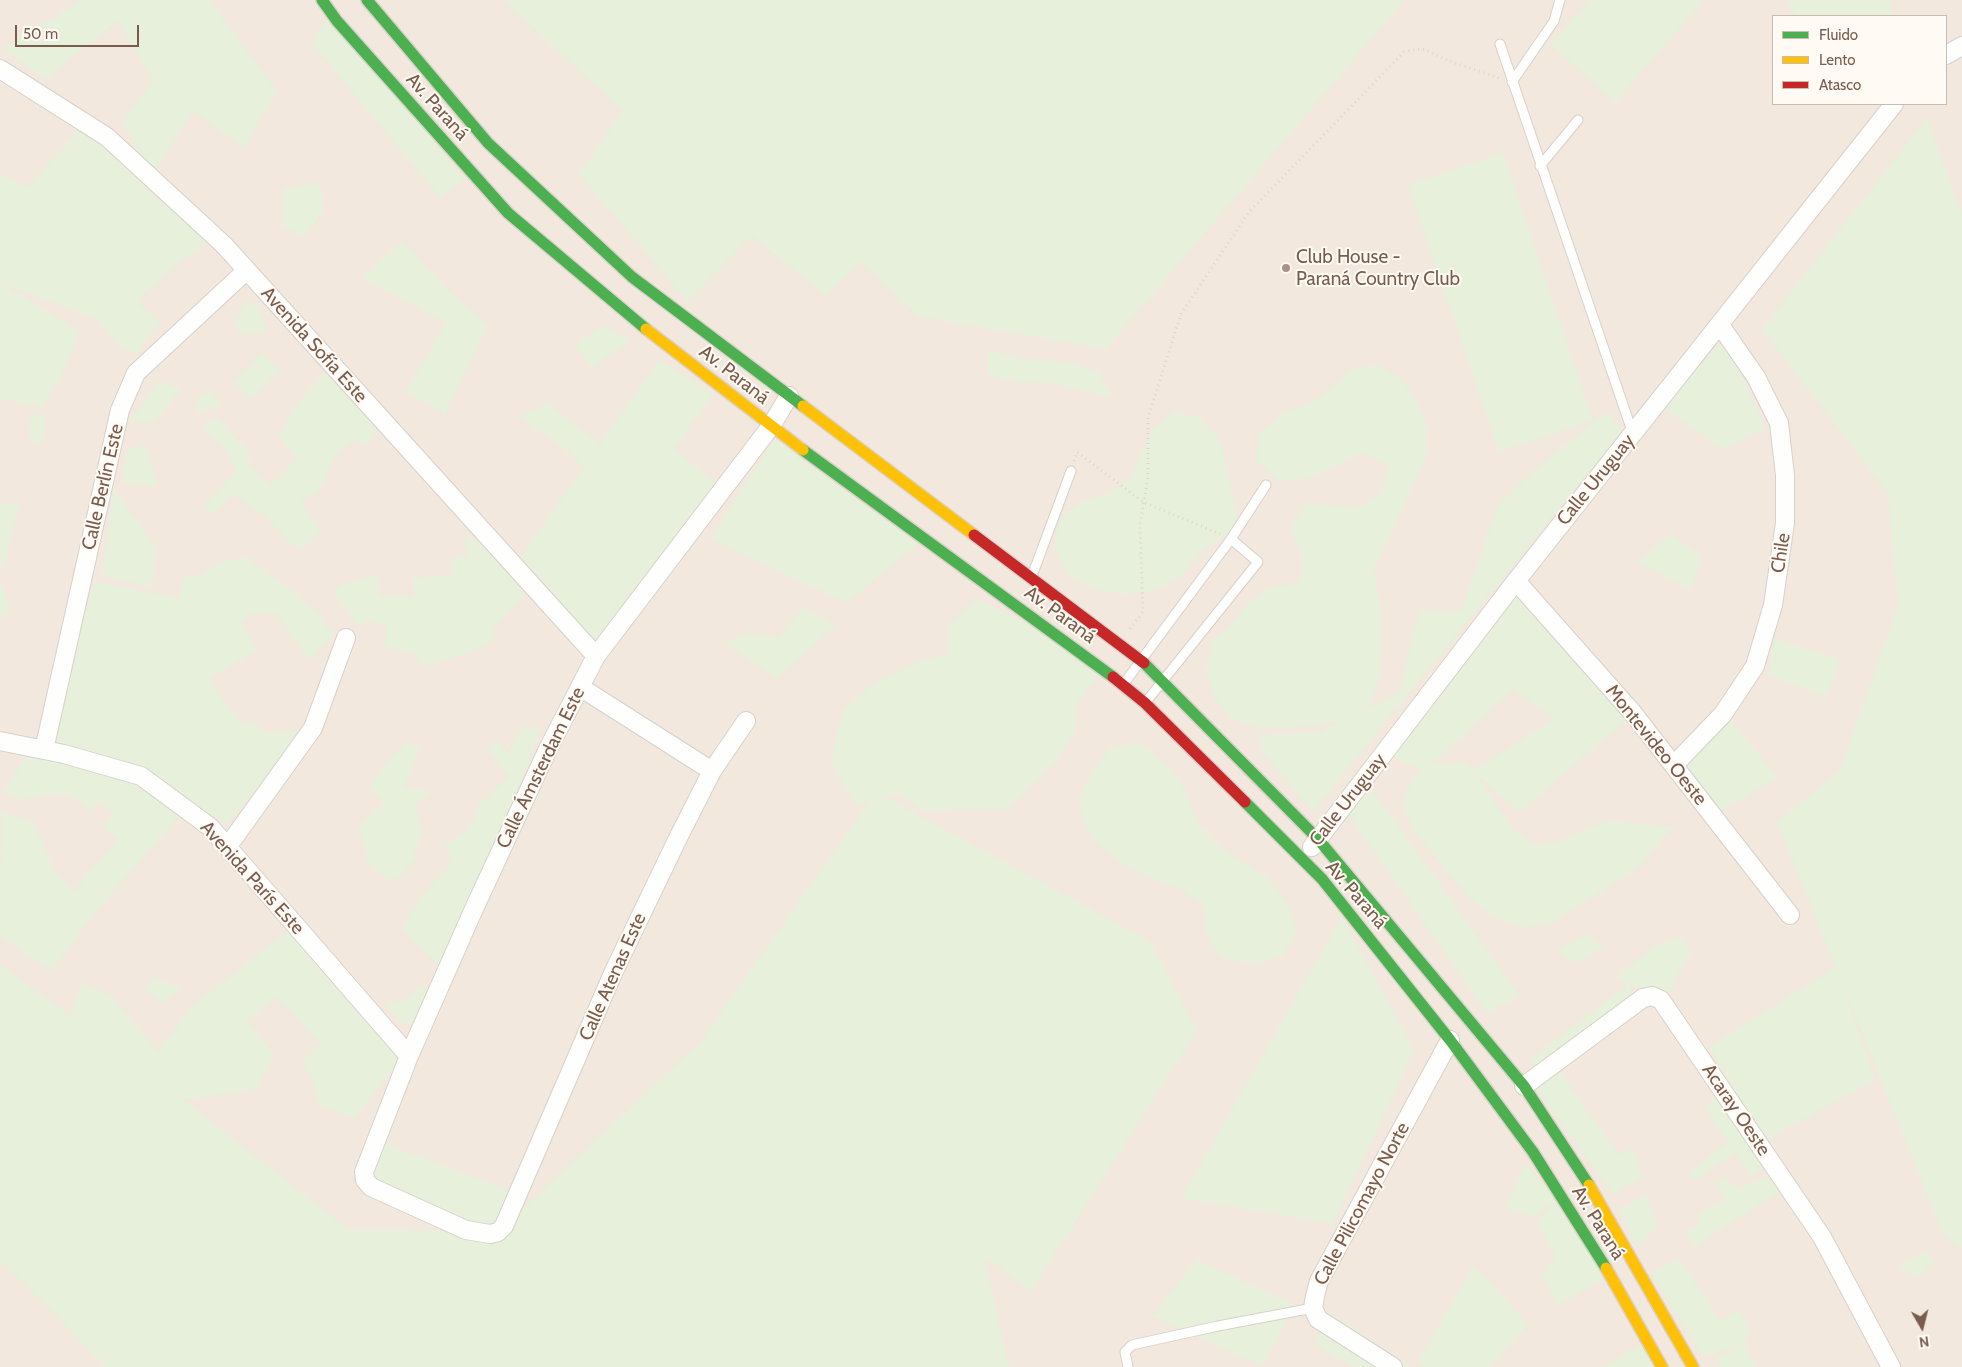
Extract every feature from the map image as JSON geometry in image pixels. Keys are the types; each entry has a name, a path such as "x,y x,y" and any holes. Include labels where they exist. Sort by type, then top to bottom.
{"street":[{"name":"Av. Paraná","path":"322,0 337,21 508,213 625,313 771,426 1123,684 1145,703 1322,879 1450,1040 1533,1152 1595,1249 1693,1367"},
{"name":"Av. Paraná","path":"367,0 488,143 632,277 1142,661 1164,681 1318,839 1524,1086 1597,1197 1647,1313 1662,1367"},
{"path":"1947,54 1962,46"},
{"name":"Avenida Sofía Este","path":"0,69 107,137 224,245 596,656"},
{"name":"Calle Uruguay","path":"1302,860 1516,581 1720,326 1893,105"},
{"name":"Calle Berlín Este","path":"44,750 120,410 136,373 247,270"},
{"name":"Chile","path":"1674,765 1723,714 1755,666 1773,605 1785,523 1785,475 1779,423 1756,377 1720,326"},
{"name":"Calle Ámsterdam Este","path":"365,1180 364,1172 409,1056 472,911 548,749 596,656 771,426 789,396"},
{"name":"Montevideo Oeste","path":"1516,581 1632,712 1790,916"},
{"path":"228,846 313,728 346,638"},
{"path":"580,687 712,771"},
{"name":"Calle Atenas Este","path":"365,1180 371,1187 466,1230 490,1234 498,1232 504,1226 614,971 712,771 746,720"},
{"name":"Avenida París Este","path":"0,741 44,750 141,776 210,827 409,1056"},
{"name":"Acaray Oeste","path":"1524,1086 1643,998 1652,996 1662,1000 1822,1236 1891,1367"},
{"name":"Calle Pilicomayo Norte","path":"1393,1367 1318,1319 1313,1308 1319,1281 1450,1040"}],"lane":[{"path":"1512,82 1554,20 1560,0"},
{"path":"1500,44 1540,166 1633,434"},
{"path":"1540,166 1578,120"},
{"path":"1031,578 1071,471"},
{"path":"1123,684 1231,539 1266,485"},
{"path":"1145,703 1258,562 1231,539"},
{"path":"1128,1367 1126,1352 1132,1345 1313,1308"}],"path":[{"path":"1119,644 1143,612 1140,525 1148,476 1148,418 1182,314 1249,212 1404,52 1423,49 1450,61 1512,82"},
{"path":"1077,452 1143,502 1231,539"}],"shaded area":[{"path":"0,0 1962,0 1962,1367 0,1367"}],"green space":[{"path":"78,0 209,0 277,91 244,148 193,111 152,175 122,122 153,81 118,21 46,79 3,49 73,6"},
{"path":"502,0 1405,0 1106,349 917,316 861,262 826,296 752,236 687,302 579,174 623,111"},
{"path":"1589,0 1704,0 1616,102 1550,45"},
{"path":"1786,0 1890,0 1892,13 1891,15 1794,15"},
{"path":"331,13 465,180 440,198 311,42"},
{"path":"1927,118 1962,216 1962,1250 1943,1234 1842,983 1875,1080 1764,1141 1709,1047 1836,967 1777,822 1840,770 1898,606 1888,494 1762,329"},
{"path":"85,123 215,237 178,263 137,302 160,322 136,354 116,343 98,319 1,283 79,331 64,371 42,408 0,398 0,173 27,188"},
{"path":"1503,153 1593,420 1499,452 1408,185"},
{"path":"319,182 324,210 304,237 282,225 283,189"},
{"path":"402,241 457,298 488,325 445,414 406,391 446,323 362,278"},
{"path":"245,301 258,305 268,332 240,335 236,322"},
{"path":"603,325 631,341 592,367 574,346"},
{"path":"1726,338 1764,427 1724,450 1660,406"},
{"path":"988,349 1016,358 1074,363 1099,373 1111,397 1049,383 1019,382 988,375"},
{"path":"262,352 280,371 252,398 232,383"},
{"path":"660,359 713,394 674,449 723,488 590,649 519,559 584,467 558,444 519,417 548,403 600,444"},
{"path":"1378,365 1400,378 1417,401 1427,427 1427,455 1374,570 1383,624 1379,678 1370,705 1362,711 1399,693 1419,610 1461,611 1499,503 1539,466 1606,412 1622,431 1394,712 1396,700 1390,717 1313,812 1264,754 1257,735 1320,732 1340,721 1290,728 1261,728 1232,720 1215,698 1206,670 1211,642 1232,623 1249,602 1272,587 1300,583 1303,556 1290,528 1305,504 1360,507 1382,492 1389,466 1363,452 1309,478 1279,481 1256,461 1259,433 1282,413 1308,405 1330,389 1351,369"},
{"path":"333,366 381,419 368,445 353,439 332,461 319,491 301,502 321,532 302,549 288,541 266,518 234,494 213,515 203,506 236,471 226,449 200,428 219,418 250,453 249,465 271,485 297,459 278,435 303,396"},
{"path":"159,381 182,389 155,422 129,422"},
{"path":"212,390 222,406 197,413 198,397"},
{"path":"1173,411 1200,418 1219,438 1227,467 1238,526 1200,553 1182,575 1157,590 1128,594 1097,590 1068,575 1054,548 1059,520 1080,502 1106,495 1130,478 1153,428"},
{"path":"34,414 46,416 42,443 30,441 29,423"},
{"path":"775,439 918,544 847,603 710,539"},
{"path":"146,444 157,486 122,483 127,451"},
{"path":"114,489 156,547 152,587 102,576"},
{"path":"19,503 5,567 0,566 0,504"},
{"path":"1671,534 1702,556 1691,590 1637,562"},
{"path":"465,536 479,541 526,595 491,631 497,636 488,645 429,666 417,662 418,654 384,647 387,626 369,621 358,625 333,593 341,585 378,575 380,596 414,597 414,578 454,574 451,558 468,556"},
{"path":"248,557 257,566 296,593 323,619 325,625 335,634 308,660 277,614 250,614 241,623 258,650 211,677 216,690 240,722 255,723 267,733 309,729 227,824 142,775 45,750 94,582 179,598 185,577 200,576 219,563"},
{"path":"0,582 11,611 0,617"},
{"path":"1515,586 1631,716 1520,812 1476,774 1513,829 1535,846 1562,840 1607,821 1674,827 1639,867 1551,924 1522,928 1495,917 1471,900 1415,832 1402,804 1412,780 1423,771 1382,752","holes":["1513,690 1555,719 1473,770 1466,763 1434,764 1428,768"]},
{"path":"976,599 1043,630 1101,672 1077,703 1075,732 1059,758 1008,809 921,810 898,793 885,797 1151,942 1197,1031 1031,1292 984,1256 1009,1367 105,1367 42,1301 0,1262 0,964 70,1016 81,983 111,995 158,1052 193,1005 292,928 401,1058 355,1118 319,1105 312,1077 301,1061 321,1044 276,997 247,1021 275,1055 256,1089 184,1100 348,1229 497,1232 365,1180 386,1144 518,1194 499,1231 700,1042 869,802 856,805 831,762 843,709 872,685 913,663 948,654 949,625"},
{"path":"802,607 836,626 776,679 724,642 746,634 779,637"},
{"path":"1774,639 1839,659 1827,697 1769,675"},
{"path":"1727,716 1778,777 1715,814 1678,766"},
{"path":"522,726 541,728 506,821 442,969 402,930 423,894 451,863 445,845 470,829 480,803 509,776 487,749 498,741 508,753"},
{"path":"406,741 420,749 404,787 433,793 415,805 423,838 412,851 418,857 402,875 390,882 368,864 359,825 384,803 370,788 383,767"},
{"path":"1136,742 1159,757 1179,779 1201,828 1221,848 1267,877 1287,903 1297,931 1284,955 1257,964 1221,958 1206,935 1205,907 1181,890 1129,868 1103,849 1083,824 1079,797 1092,772 1110,748"},
{"path":"28,754 141,776 185,810 94,914 52,971 0,936 1,812 33,821 56,874 74,892 91,869 118,840 103,827 114,815 99,801 90,812 76,798 55,793 20,800 3,792"},
{"path":"1372,789 1520,996 1487,1013 1339,801"},
{"path":"1342,917 1414,1050 1333,1224 1181,1198"},
{"path":"1586,934 1604,947 1575,963 1557,951"},
{"path":"1682,938 1692,953 1677,975 1670,994 1628,985 1637,996 1535,1072 1528,1061 1627,985 1617,976 1659,943"},
{"path":"153,977 181,989 162,1003 146,990"},
{"path":"419,987 438,989 420,1031 397,1019 384,1003 405,1001"},
{"path":"1559,1070 1619,1155 1631,1148 1638,1157 1641,1178 1613,1195 1536,1088"},
{"path":"1721,1095 1765,1167 1751,1177 1735,1153 1695,1181 1688,1172 1728,1142 1704,1107"},
{"path":"1525,1163 1556,1199 1605,1277 1558,1306 1541,1276 1556,1255 1537,1223 1554,1202 1535,1216 1506,1209"},
{"path":"1724,1176 1736,1188 1775,1176 1778,1193 1695,1246 1685,1233 1700,1224 1698,1214 1726,1199 1715,1183"},
{"path":"1646,1195 1658,1226 1636,1248 1619,1210"},
{"path":"1927,1251 1935,1263 1917,1277 1898,1266"},
{"path":"1680,1259 1721,1321 1739,1310 1750,1328 1745,1345 1756,1367 1720,1367 1715,1359 1741,1346 1702,1356 1650,1273"},
{"path":"1196,1260 1296,1305 1262,1366 1152,1316"},
{"path":"1474,1265 1529,1325 1489,1367 1426,1367 1418,1362"},
{"path":"1330,1312 1410,1367 1354,1367 1315,1345"},
{"path":"1645,1342 1660,1367 1603,1367"}],"traffic: fast":[{"path":"322,0 337,21 508,213 646,329"},
{"path":"367,0 488,143 632,277 803,406"},
{"path":"803,450 1113,677"},
{"path":"1144,663 1318,839 1524,1086 1589,1185"},
{"path":"1245,802 1322,879 1450,1040 1533,1152 1606,1268"}],"traffic: slow":[{"path":"646,329 803,450"},
{"path":"803,406 974,535"},
{"path":"1589,1185 1693,1367"},
{"path":"1606,1268 1662,1367"}],"traffic: jam":[{"path":"974,535 1144,663"},
{"path":"1113,677 1145,703 1245,802"}],"place":[{"name":"Club House - Paraná Country Club","path":"1286,268"}]}
